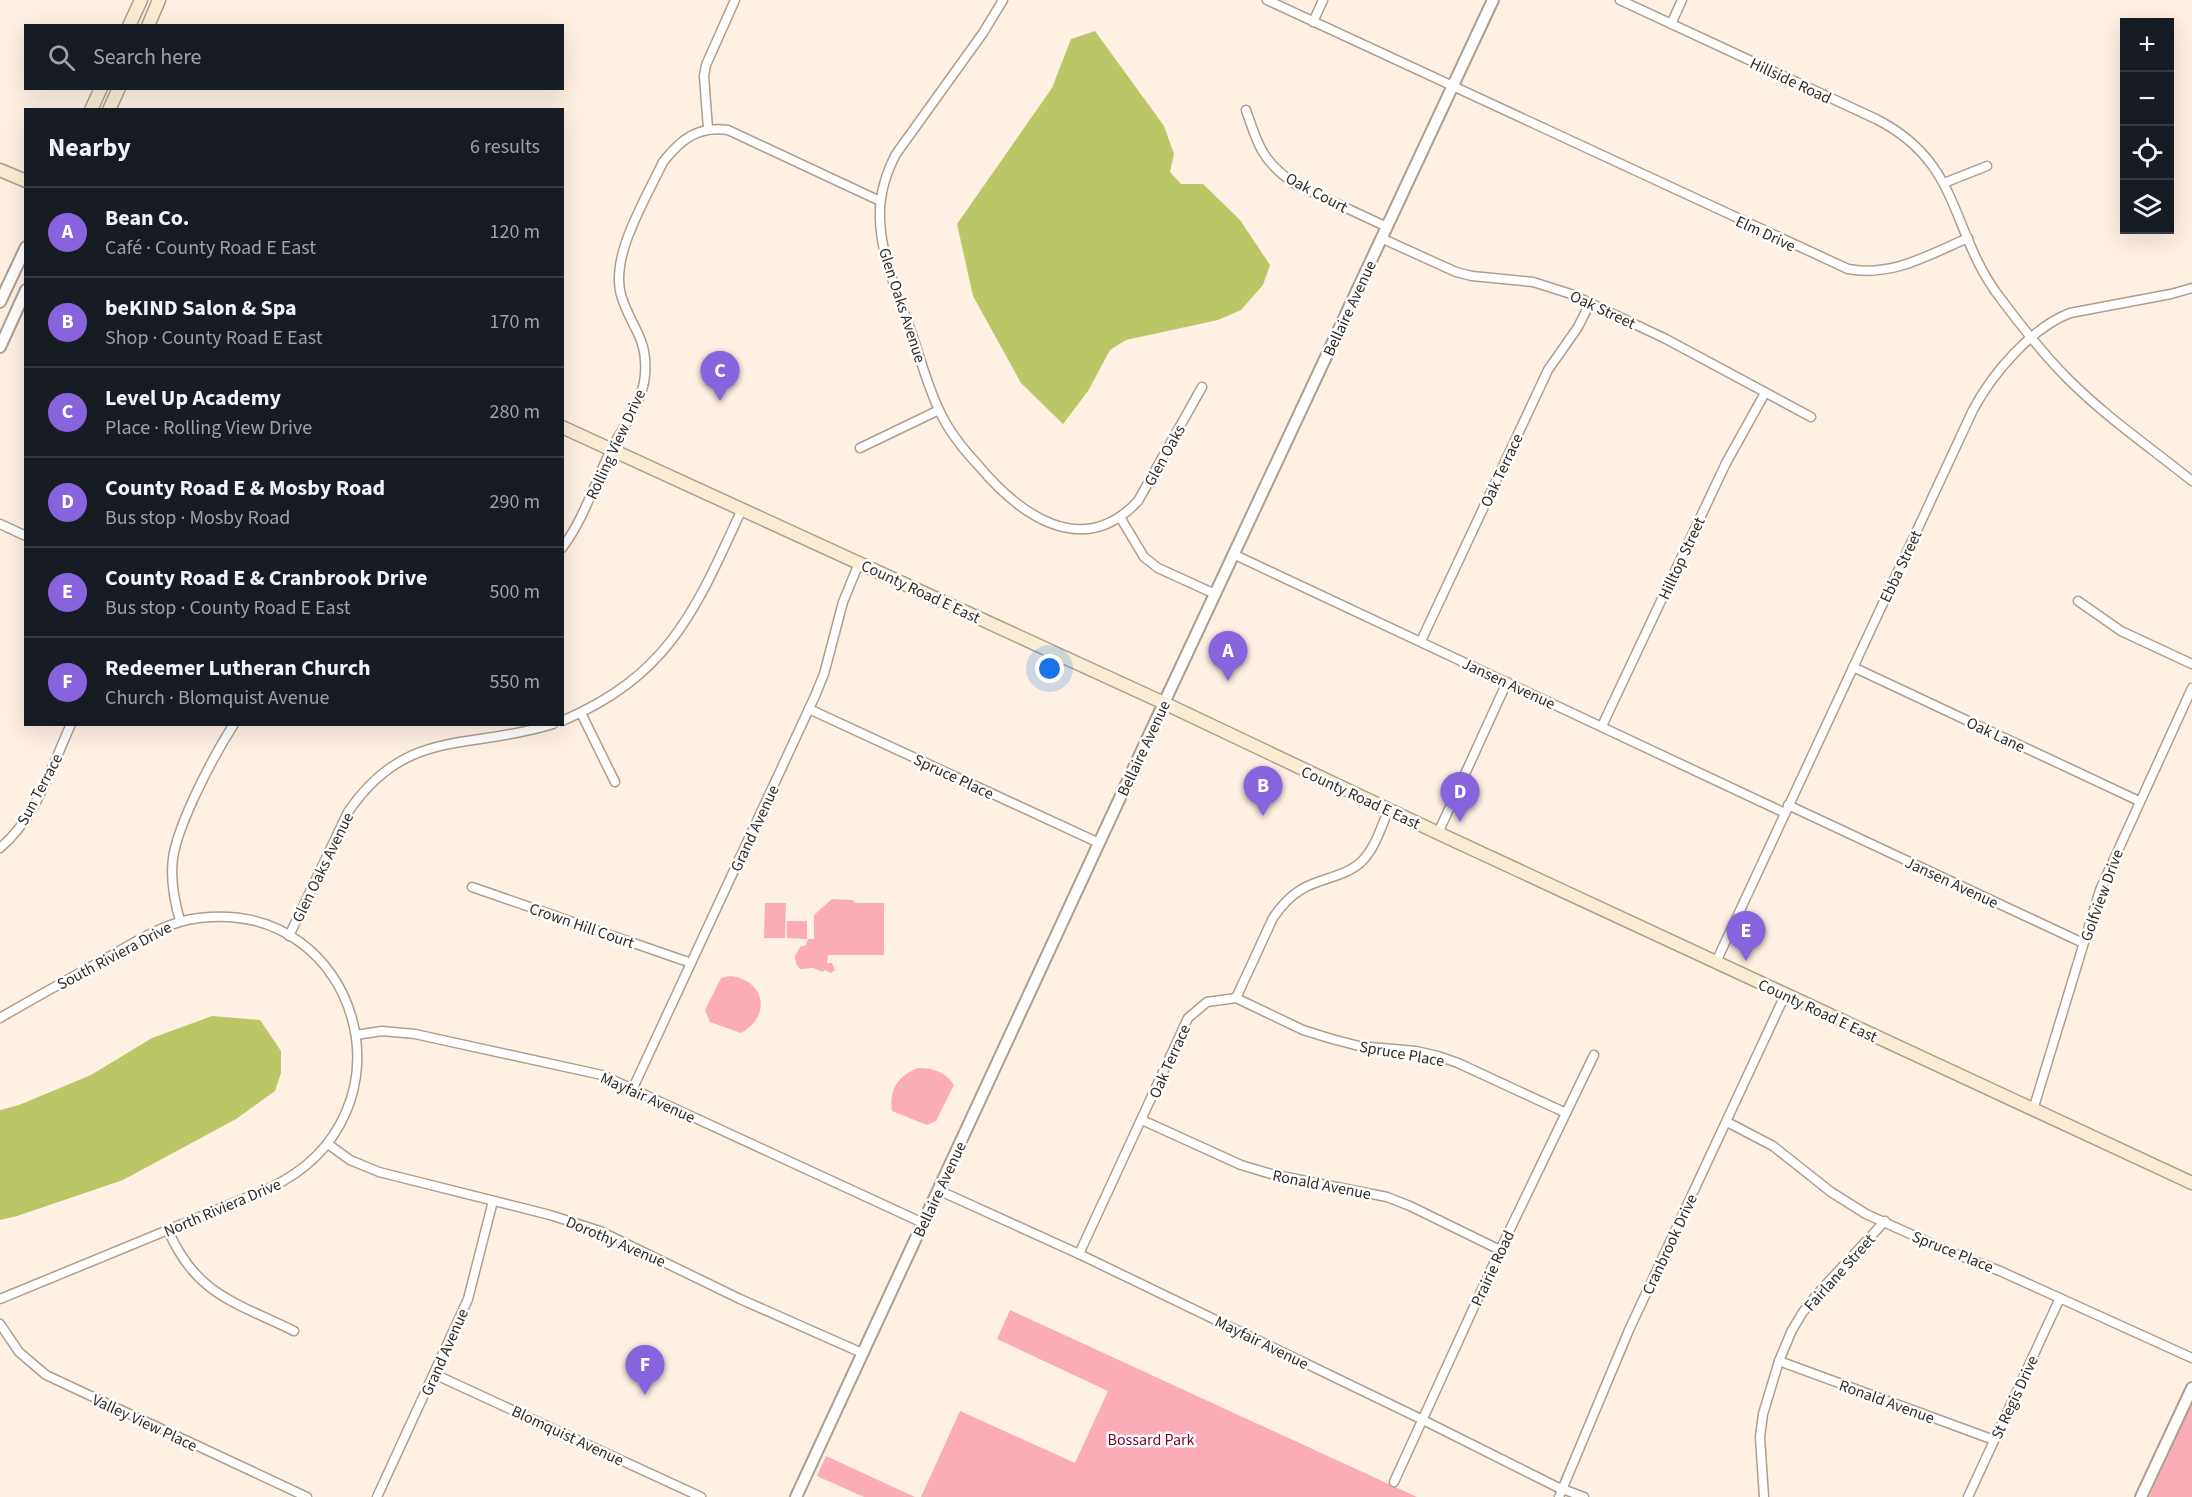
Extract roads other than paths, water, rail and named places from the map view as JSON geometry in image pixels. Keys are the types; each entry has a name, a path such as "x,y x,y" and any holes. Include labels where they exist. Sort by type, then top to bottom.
{"main road":[{"path":"130,24 141,0"},
{"path":"149,24 159,0"},
{"path":"92,108 100,90"},
{"path":"110,108 118,90"},
{"path":"0,170 24,180"},
{"name":"County Road E East","path":"564,428 1164,703 1438,833 2192,1183"}],"street":[{"path":"735,0 706,65 704,76 708,129 728,130 738,134 880,201"},
{"name":"Glen Oaks Avenue","path":"1003,0 983,33 896,154 885,178 880,201 880,222 887,263 939,410 958,440 988,478 1038,519 1065,528 1096,526 1120,517"},
{"name":"Elm Drive","path":"1267,0 1848,269 1877,272 1892,269 1968,238"},
{"path":"1313,22 1323,0"},
{"name":"Bellaire Avenue","path":"796,1497 1233,554 1493,0"},
{"name":"Hillside Road","path":"1620,0 1893,128 1923,152 1944,183 1968,238"},
{"path":"1671,24 1682,0"},
{"name":"Oak Court","path":"1246,110 1258,146 1272,166 1283,176 1301,187 1387,227"},
{"name":"Rolling View Drive","path":"564,545 577,525 612,449 641,394 645,378 644,347 639,331 621,297 618,284 620,257 663,162 683,140 708,129"},
{"path":"1944,183 1987,166"},
{"name":"Oak Street","path":"1381,238 1456,272 1554,287 1666,339 1811,417"},
{"path":"1968,238 1989,283 2061,371 2096,405 2192,482"},
{"path":"0,302 24,252"},
{"name":"Ebba Street","path":"1716,962 1983,392 2009,360 2049,323 2070,313 2192,288"},
{"path":"0,347 24,294"},
{"name":"Oak Terrace","path":"1421,641 1548,370 1578,327 1590,303"},
{"name":"Glen Oaks","path":"1120,517 1138,501 1202,387"},
{"name":"Hilltop Street","path":"1602,726 1726,463 1765,393"},
{"path":"860,448 939,410"},
{"path":"564,720 581,713 623,688 645,670 679,632 703,593 742,509"},
{"path":"1120,517 1144,556 1158,568 1215,594"},
{"path":"0,524 24,535"},
{"name":"Jansen Avenue","path":"1233,554 1602,726 2083,943"},
{"name":"Grand Avenue","path":"633,1088 809,709 824,674 843,602 859,563"},
{"path":"2078,601 2121,631 2192,664"},
{"name":"Oak Lane","path":"1853,667 2139,801"},
{"path":"1438,833 1507,682"},
{"name":"Golfview Drive","path":"2033,1110 2100,890 2192,688"},
{"name":"Spruce Place","path":"809,709 1099,843"},
{"path":"581,713 615,782"},
{"name":"Sun Terrace","path":"0,848 18,830 28,814 70,726"},
{"path":"180,921 173,892 172,874 177,838 211,764 233,726"},
{"name":"Glen Oaks Avenue","path":"288,936 348,812 359,795 387,769 404,758 440,745 507,736 545,726"},
{"path":"1236,998 1273,918 1281,906 1304,888 1343,873 1362,861 1374,843 1389,809"},
{"name":"Crown Hill Court","path":"472,887 691,963"},
{"name":"South Riviera Drive","path":"0,1017 149,934 180,921 207,917 235,917 272,927 315,956 338,984 347,1002 356,1035"},
{"name":"Cranbrook Drive","path":"1561,1493 1629,1330 1785,994"},
{"name":"Oak Terrace","path":"1079,1254 1188,1018 1207,1002 1236,998"},
{"name":"Spruce Place","path":"1236,998 1304,1030 1332,1040 1359,1046 1438,1056 1566,1113"},
{"name":"Mayfair Avenue","path":"356,1035 382,1031 415,1034 602,1075 923,1223"},
{"name":"North Riviera Drive","path":"0,1299 285,1181 315,1159 328,1144 347,1112 357,1074 356,1035"},
{"name":"Prairie Road","path":"1394,1482 1500,1250 1594,1055"},
{"name":"Ronald Avenue","path":"1142,1120 1240,1166 1387,1197 1500,1250"},
{"name":"Spruce Place","path":"1727,1122 1773,1146 1853,1207 1948,1251 2000,1270 2192,1358"},
{"name":"Dorothy Avenue","path":"328,1144 364,1167 575,1222 600,1231 740,1299 862,1353"},
{"name":"Mayfair Avenue","path":"938,1190 1079,1254 1423,1419 1561,1493 1584,1497"},
{"name":"Grand Avenue","path":"377,1497 468,1299 493,1201"},
{"name":"Fairlane Street","path":"1764,1497 1761,1445 1763,1414 1779,1361 1792,1330 1807,1306 1884,1221"},
{"path":"168,1230 180,1257 201,1282 227,1299 294,1331"},
{"name":"St Regis Drive","path":"1968,1497 2060,1298"},
{"name":"Valley View Place","path":"0,1324 19,1352 46,1375 307,1497"},
{"name":"Ronald Avenue","path":"1779,1361 1994,1440"},
{"name":"Blomquist Avenue","path":"434,1374 701,1497"},
{"path":"2141,1497 2192,1388"}],"place":[{"name":"Level Up Academy","path":"720,401"},
{"name":"Bean Co.","path":"1228,681"},
{"name":"beKIND Salon & Spa","path":"1263,816"},
{"name":"County Road E & Mosby Road","path":"1460,822"},
{"name":"County Road E & Cranbrook Drive","path":"1746,961"},
{"name":"Redeemer Lutheran Church","path":"645,1395"}],"park label":[{"name":"Bossard Park","path":"1151,1439"}]}
